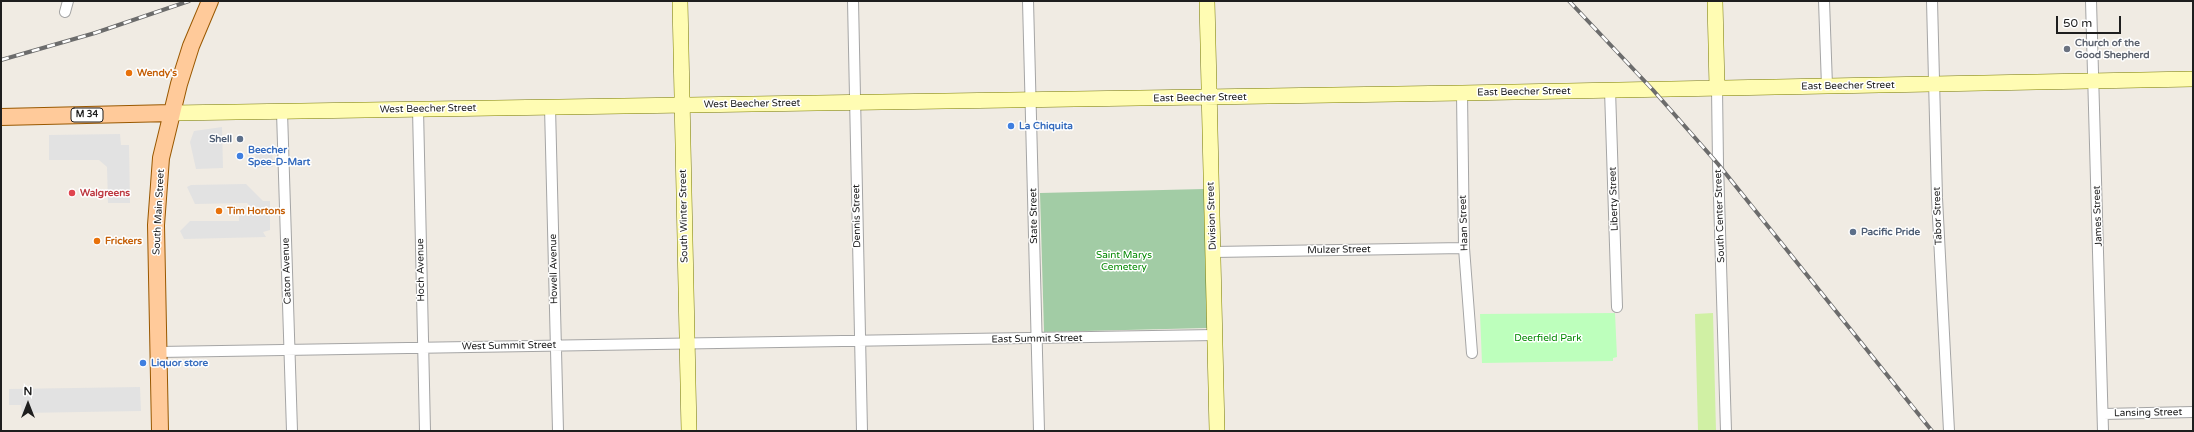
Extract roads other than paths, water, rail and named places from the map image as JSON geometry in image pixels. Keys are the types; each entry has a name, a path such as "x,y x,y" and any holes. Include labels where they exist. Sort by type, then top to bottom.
{"main road":[{"name":"South Main Street","path":"160,431 156,225 161,158 191,46 210,1"},
{"name":"South Winter Street","path":"680,1 689,431"},
{"name":"Division Street","path":"1207,1 1217,431"},
{"name":"South Center Street","path":"1715,1 1718,88"},
{"name":"East Beecher Street","path":"855,102 1462,94 2193,79"},
{"name":"West Beecher Street","path":"1,117 855,102"}],"street":[{"path":"65,12 68,1"},
{"name":"Dennis Street","path":"853,1 862,431"},
{"name":"State Street","path":"1028,1 1039,431"},
{"path":"1824,1 1827,86"},
{"name":"Tabor Street","path":"1932,1 1939,237 1950,431"},
{"name":"James Street","path":"2091,1 2103,431"},
{"name":"South Center Street","path":"1718,88 1718,164 1726,431"},
{"name":"Liberty Street","path":"1610,90 1617,307"},
{"name":"Haan Street","path":"1462,94 1464,248 1472,353"},
{"name":"Howell Avenue","path":"550,107 558,431"},
{"name":"Hoch Avenue","path":"418,109 425,431"},
{"name":"Caton Avenue","path":"282,112 292,431"},
{"name":"Mulzer Street","path":"1213,252 1464,248"},
{"name":"East Summit Street","path":"859,342 1215,335"},
{"name":"West Summit Street","path":"159,352 687,343 859,342"},
{"name":"Lansing Street","path":"2103,414 2193,412"}],"railway":[{"path":"1,60 95,33 189,1"},
{"path":"1569,1 1653,90 1718,164 1932,431"}],"place":[{"name":"Church of the Good Shepherd","path":"2067,49"},
{"name":"Wendy's","path":"129,73"},
{"name":"La Chiquita","path":"1011,126"},
{"name":"Shell","path":"240,139"},
{"name":"Beecher Spee-D-Mart","path":"240,156"},
{"name":"Walgreens","path":"72,193"},
{"name":"Tim Hortons","path":"219,211"},
{"name":"Pacific Pride","path":"1853,232"},
{"name":"Frickers","path":"97,241"},
{"name":"Liquor store","path":"143,363"}],"park label":[{"name":"Saint Marys Cemetery","path":"1124,260"},
{"name":"Deerfield Park","path":"1548,338"}]}
